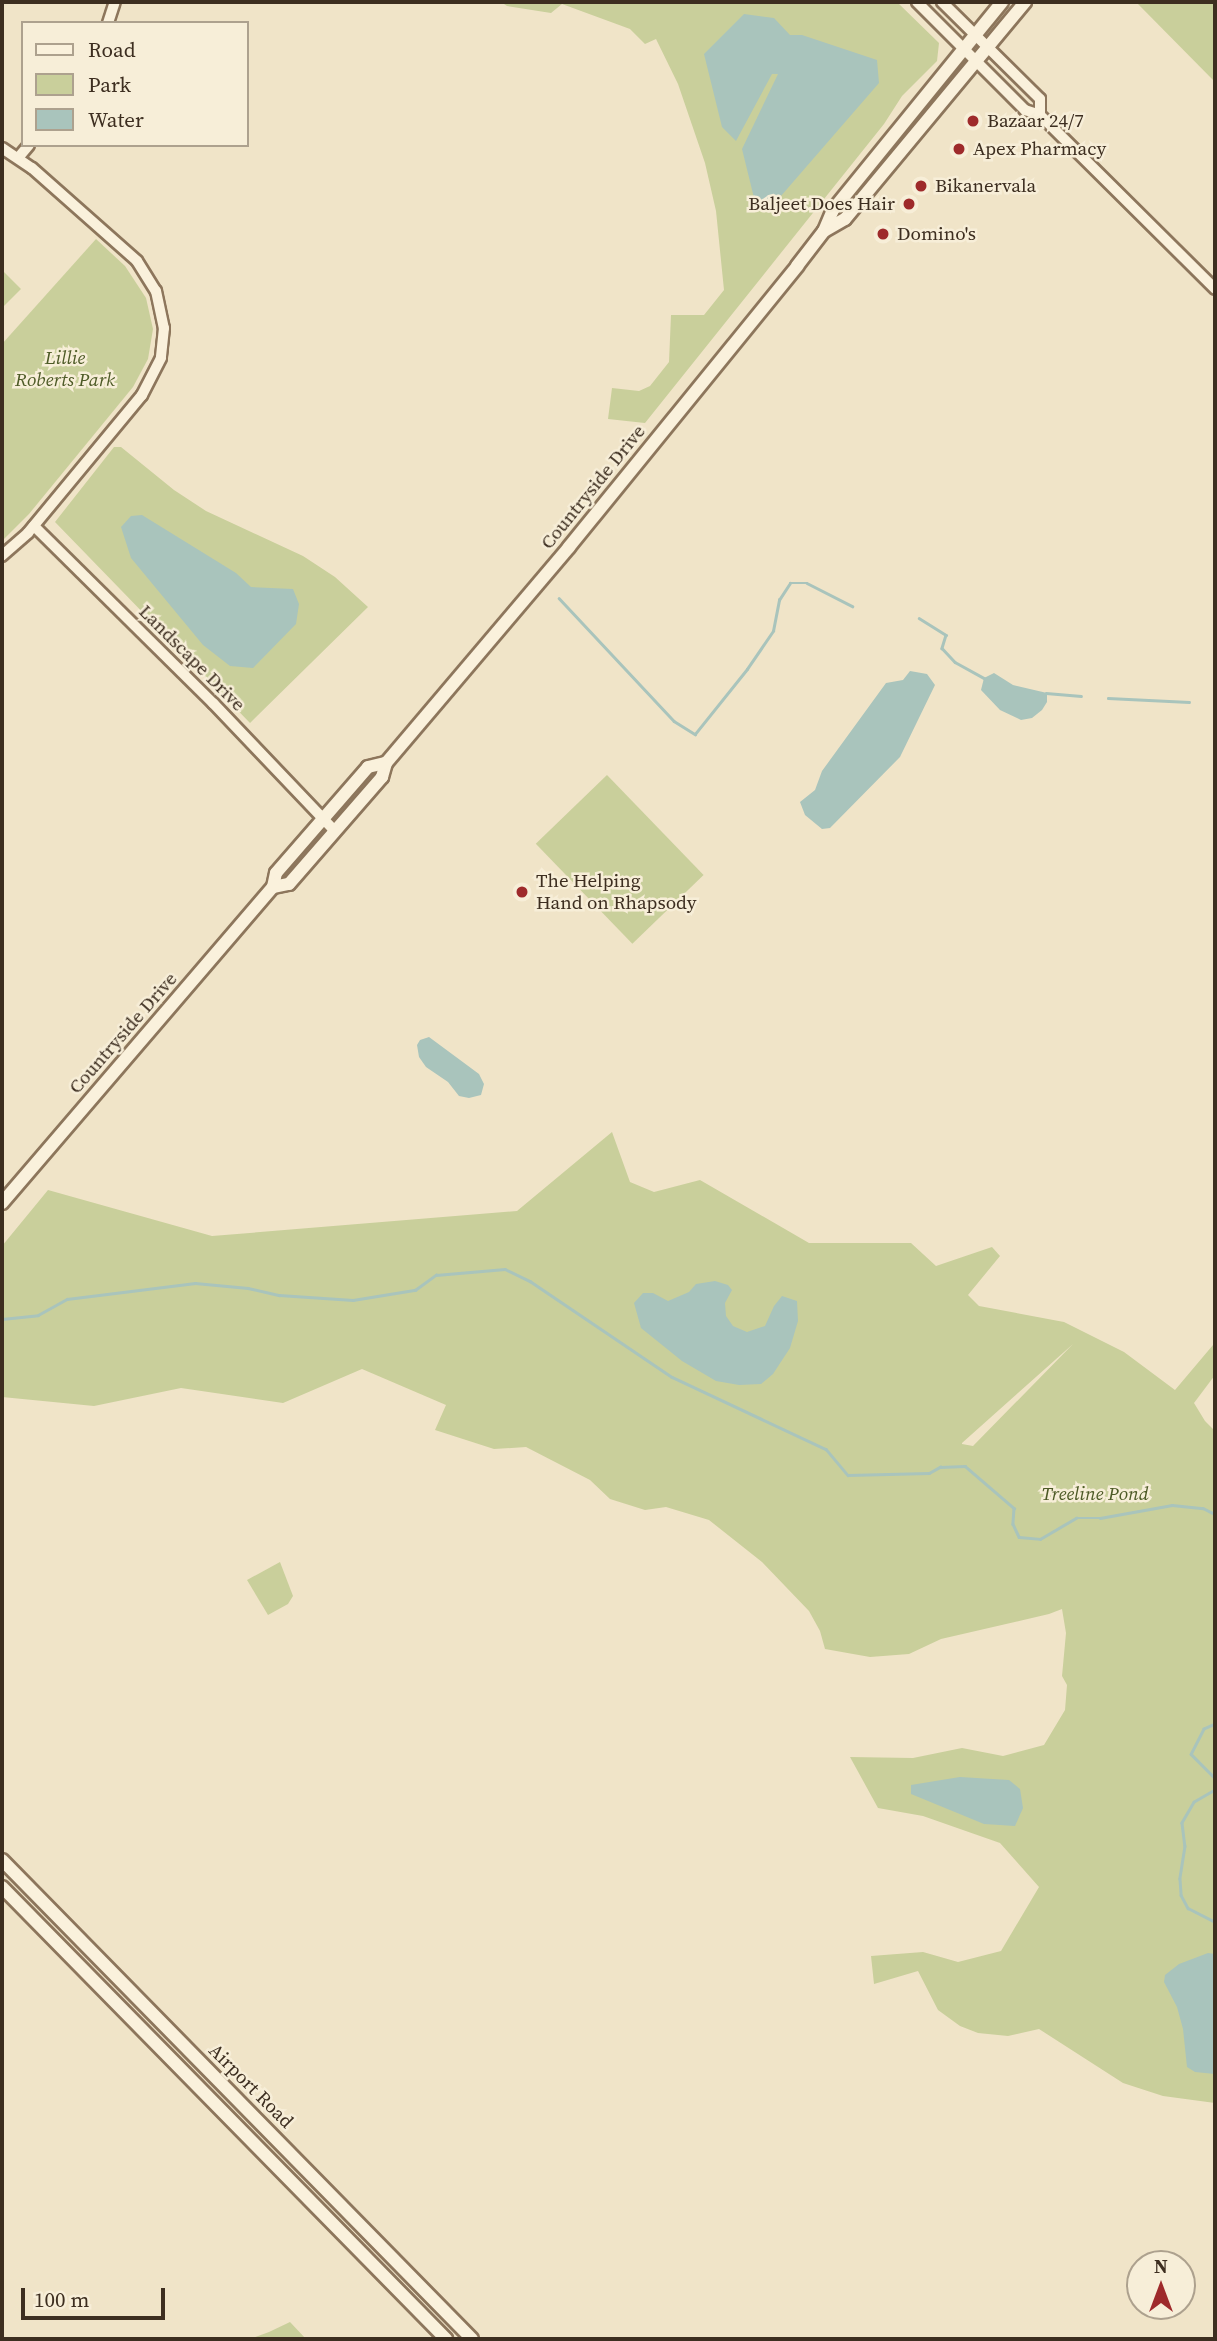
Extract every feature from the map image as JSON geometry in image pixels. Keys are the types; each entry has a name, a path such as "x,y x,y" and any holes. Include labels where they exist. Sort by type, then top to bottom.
{"main road":[{"name":"Countryside Drive","path":"272,887 289,884 382,777 386,763 585,527 824,231 832,210 1002,2"},
{"name":"Countryside Drive","path":"824,231 845,219 1025,2"},
{"name":"Countryside Drive","path":"2,1203 272,887 276,873 368,766 386,763"},
{"name":"Airport Road","path":"2,1860 472,2339"},
{"name":"Airport Road","path":"2,1887 446,2339"}],"street":[{"path":"109,21 115,2"},
{"path":"917,2 1025,110 1040,115 1215,289"},
{"path":"942,2 1040,99 1040,115"},
{"path":"18,158 27,147"},
{"path":"2,148 18,158 137,261 156,291 164,328 161,358 150,384 34,526 2,556"},
{"name":"Landscape Drive","path":"34,526 335,831"}],"green space":[{"path":"501,2 897,2 939,43 937,61 902,96 884,124 645,423 608,419 612,388 639,391 650,386 669,362 671,315 704,315 724,290 716,211 705,163 678,84 656,39 645,44 630,29 562,4 551,13 507,6"},
{"path":"1136,2 1215,2 1215,82"},
{"name":"Lillie Roberts Park","path":"96,239 125,266 146,298 153,329 148,359 133,387 29,514 2,541 2,344"},
{"path":"2,270 21,289 2,308"},
{"path":"114,447 121,447 174,490 206,511 303,556 335,577 368,607 250,723 55,522"},
{"path":"607,775 704,875 632,944 536,844"},
{"name":"Treeline Pond","path":"612,1132 630,1182 654,1192 700,1180 809,1243 911,1243 936,1266 992,1247 1000,1256 968,1295 979,1306 1064,1322 1124,1352 1175,1390 1213,1345 1215,1347 1215,1375 1194,1403 1215,1431 1215,2103 1163,2096 1123,2083 1039,2029 1008,2036 978,2033 960,2026 938,2010 918,1971 874,1984 871,1956 923,1952 958,1962 1001,1951 1039,1887 1000,1843 923,1816 878,1808 850,1757 913,1758 962,1748 1003,1756 1044,1745 1065,1710 1067,1685 1062,1676 1066,1633 1062,1609 941,1639 909,1654 870,1657 825,1649 820,1631 809,1611 762,1562 709,1520 666,1507 645,1510 610,1499 590,1480 526,1447 494,1449 435,1430 446,1405 362,1369 283,1403 181,1388 94,1406 2,1397 2,1246 48,1190 212,1236 517,1211","holes":["1073,1344 973,1446 962,1443"]},
{"path":"280,1562 293,1596 288,1604 268,1615 247,1580"},
{"path":"290,2322 306,2339 250,2339 269,2332"}],"water":[{"path":"744,14 774,18 790,35 802,35 877,60 879,83 774,204 757,210 742,149 778,74 772,74 736,141 722,127 704,54"},
{"path":"142,515 236,573 251,587 293,589 299,604 296,624 253,668 230,666 203,645 131,558 121,527 131,516"},
{"path":"910,671 927,674 935,685 900,757 830,828 822,829 805,815 800,802 815,790 822,771 886,683 903,680"},
{"path":"994,673 1013,685 1047,693 1047,702 1042,710 1032,718 1021,720 1000,710 981,690 984,678"},
{"path":"429,1037 479,1074 484,1084 481,1095 469,1098 459,1096 448,1082 426,1067 419,1057 417,1045 420,1040"},
{"path":"715,1281 728,1285 732,1290 725,1303 726,1316 733,1326 747,1332 765,1326 782,1296 797,1301 798,1321 790,1348 773,1374 761,1384 739,1385 716,1381 682,1361 641,1328 634,1303 643,1293 653,1293 668,1301 689,1292 696,1284"},
{"path":"960,1777 1009,1780 1020,1789 1023,1808 1015,1826 984,1824 911,1794 911,1785"},
{"path":"1208,1953 1215,1954 1215,2074 1195,2072 1187,2067 1183,2029 1177,2007 1164,1982 1165,1975 1179,1964"}],"waterway":[{"path":"559,598 674,721 695,734 747,669 773,631 779,600 790,583 807,583 852,606"},
{"path":"919,618 946,635 942,648 955,662 986,679"},
{"path":"1046,693 1081,696"},
{"path":"1108,698 1189,702"},
{"path":"2,1319 38,1315 67,1299 195,1283 248,1288 279,1295 353,1300 415,1290 436,1275 505,1269 530,1281 672,1377 826,1449 848,1475 929,1473 940,1467 965,1466 1014,1508 1013,1524 1019,1537 1040,1539 1076,1518 1100,1518 1172,1505 1203,1508 1215,1514"},
{"path":"1215,1724 1204,1729 1191,1754 1215,1778"},
{"path":"1215,1790 1194,1802 1182,1823 1185,1846 1180,1879 1181,1895 1188,1908 1215,1922"}],"place":[{"name":"Bazaar 24/7","path":"973,121"},
{"name":"Apex Pharmacy","path":"959,149"},
{"name":"Bikanervala","path":"921,186"},
{"name":"Baljeet Does Hair","path":"909,204"},
{"name":"Domino's","path":"883,234"},
{"name":"The Helping Hand on Rhapsody","path":"522,892"}]}
